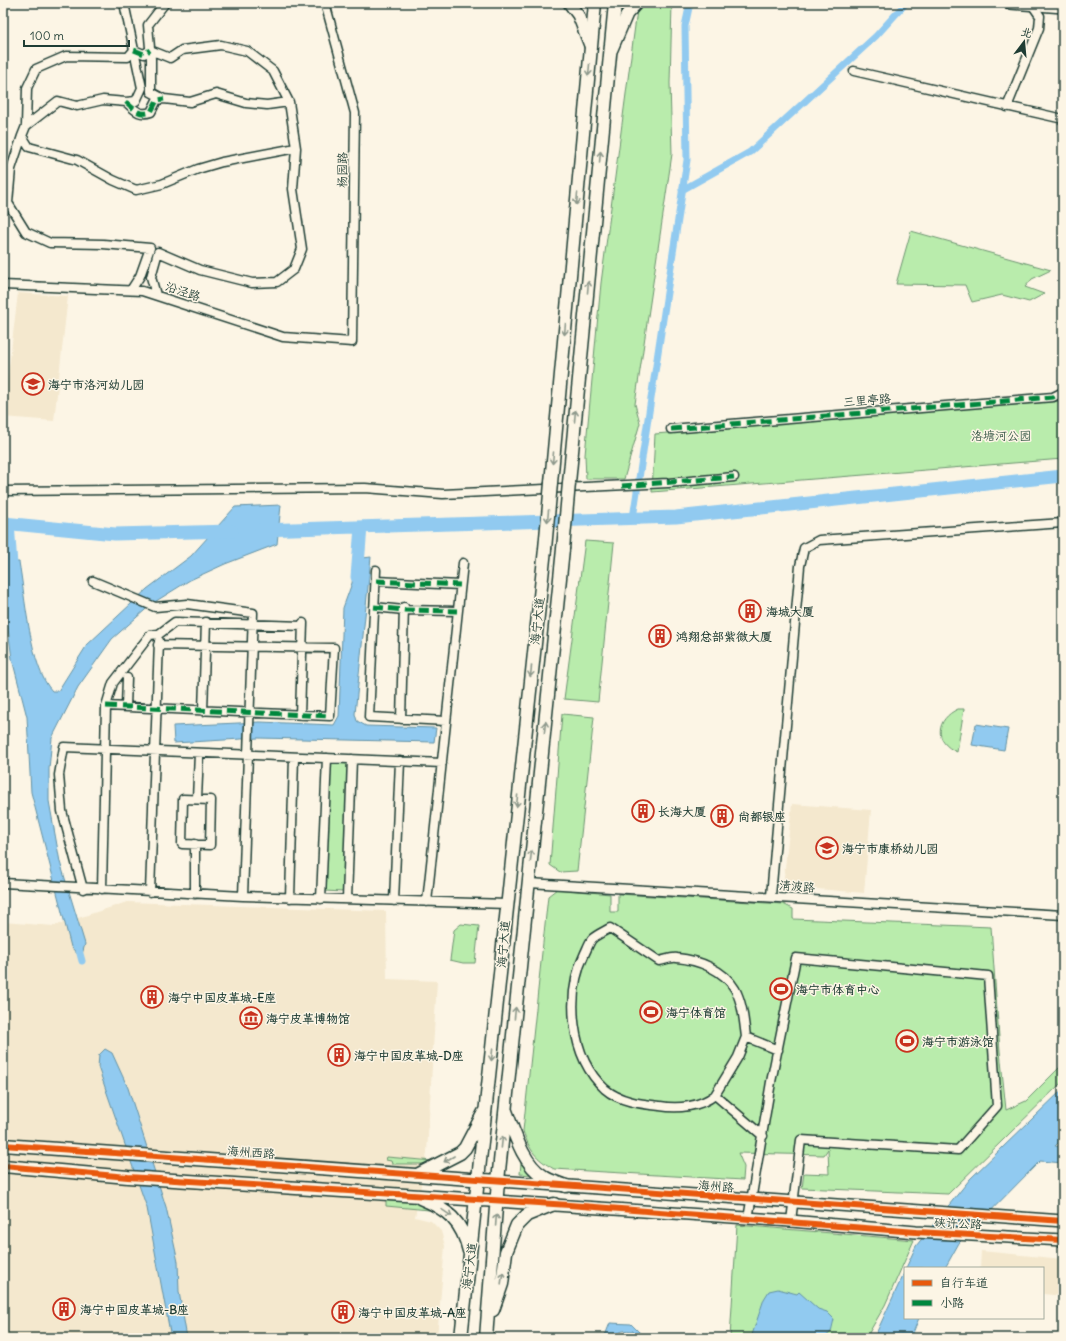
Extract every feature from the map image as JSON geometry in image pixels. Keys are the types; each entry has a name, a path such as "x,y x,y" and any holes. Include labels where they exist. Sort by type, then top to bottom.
{"highway":[{"name":"海宁大道","path":"461,1338 487,1107 506,904 545,549 595,3"},
{"name":"海宁大道","path":"486,1333 498,1181 563,548 615,3"},
{"path":"416,1175 460,1153 465,1148 487,1107"},
{"path":"505,1109 515,1135 532,1166 542,1176 566,1186"},
{"name":"海州西路","path":"3,1145 416,1175 479,1178 498,1181"},
{"path":"3,1166 128,1177 497,1201"},
{"path":"413,1195 433,1203 454,1218 466,1241 470,1258"},
{"path":"486,1333 502,1284 506,1252 517,1225 527,1215 554,1204"}],"main road":[{"path":"569,3 578,15 590,48"},
{"path":"610,54 627,14 637,3"},
{"path":"1010,3 1063,7"},
{"name":"海州路","path":"498,1181 932,1212"},
{"path":"497,1201 791,1221"},
{"name":"硖许公路","path":"932,1212 1063,1221"},
{"name":"硖许公路","path":"791,1221 916,1232 1063,1240"}],"street":[{"path":"26,126 58,101 76,106 103,100 126,102 136,101 142,88 124,3"},
{"path":"164,99 151,92 148,25 165,3"},
{"name":"杨园路","path":"325,3 355,113 352,342"},
{"path":"1007,107 1040,28 1040,16 1032,4"},
{"path":"150,50 170,58 182,50 221,45 248,51 274,71 289,102 296,148 293,189 302,249 294,269 277,282 252,283 200,270 158,252 151,277 156,295"},
{"path":"134,50 144,54 150,50"},
{"path":"131,290 140,276 150,248 50,242 26,232 8,203 11,169 26,126 27,88 36,69 66,56 128,57 134,50"},
{"path":"854,71 1063,119"},
{"path":"126,102 135,111 144,114 151,112 156,100 164,99 190,102 216,94 246,103 267,105 289,102"},
{"path":"22,136 28,147 77,160 113,180 136,190 162,184 198,169 222,162 296,148"},
{"name":"沿泾路","path":"3,285 142,291 283,337 352,342"},
{"name":"三里亭路","path":"671,429 1053,397 1063,392"},
{"path":"3,491 366,488 443,494 622,486 734,477"},
{"path":"771,896 800,566 804,548 819,540 1063,523"},
{"path":"427,902 462,563"},
{"path":"376,570 369,717 446,722"},
{"path":"93,581 155,607 187,604 253,613 243,896"},
{"path":"376,581 460,585"},
{"path":"374,607 457,611"},
{"path":"401,719 404,609"},
{"path":"102,889 106,706 113,683 150,635 159,634 175,622 303,624 300,715"},
{"path":"203,710 206,622"},
{"path":"150,892 159,634"},
{"path":"106,706 330,716 334,648 158,645"},
{"path":"126,707 127,678"},
{"path":"81,888 62,811 59,774 64,747 199,752 248,751 294,756 442,763"},
{"path":"197,799 199,752"},
{"path":"290,898 294,756"},
{"path":"321,899 327,758"},
{"path":"347,899 352,759"},
{"path":"394,901 400,761"},
{"path":"184,799 211,800 210,845 196,844 182,844 184,799"},
{"path":"195,894 196,844"},
{"path":"3,883 150,892 290,898 506,904"},
{"name":"清波路","path":"529,883 771,896 1063,915"},
{"path":"610,928 659,961 676,958 699,962 723,974 735,990 743,1011 746,1038 738,1057 715,1095 706,1102 673,1108 631,1102 606,1090 585,1064 573,1009 576,982 581,962 592,939 610,928"},
{"path":"748,1219 796,958 988,976 997,1106 958,1150 801,1140 791,1221"},
{"path":"746,1038 778,1050"},
{"path":"715,1095 763,1136"}],"shaded area":[{"name":"海宁市洛河幼儿园","path":"18,293 68,296 54,421 3,417"},
{"name":"海宁市康桥幼儿园","path":"792,804 871,810 864,893 783,886"},
{"path":"127,902 386,911 387,979 437,981 427,1153 415,1217 431,1221 441,1231 445,1246 437,1338 3,1338 3,922 54,926"},
{"path":"981,1251 1063,1259 1063,1296 1044,1294 1044,1267 980,1267"}],"green space":[{"path":"638,3 672,3 670,83 672,154 635,404 640,423 624,479 586,479 585,455 601,283"},
{"path":"911,231 1051,270 1032,279 1025,287 1044,294 1029,302 1002,295 972,302 965,285 896,284"},
{"name":"洛塘河公园","path":"1063,398 1063,459 652,492 655,434 1060,401"},
{"path":"585,541 614,543 598,702 564,699"},
{"path":"958,709 964,709 957,752 949,748 944,742 941,737 940,730 945,719"},
{"path":"562,714 594,717 577,871 560,872 550,865"},
{"path":"329,761 348,762 344,892 324,891"},
{"name":"海宁市体育中心","path":"557,889 610,894 610,912 618,912 618,894 783,904 793,909 793,919 991,927 1006,1110 1026,1101 1063,1064 1063,1081 948,1194 802,1188 804,1173 829,1174 828,1149 824,1155 738,1153 744,1167 743,1180 554,1169 542,1161 534,1153 528,1144 523,1131 548,896"},
{"path":"461,924 479,926 475,963 463,963 450,960 454,930"},
{"path":"387,1157 433,1161 433,1164 392,1164 391,1161 386,1160"},
{"path":"521,1163 532,1175 520,1174"},
{"path":"386,1200 426,1203 430,1207 429,1210 386,1206"},
{"path":"737,1225 914,1240 885,1305 866,1338 730,1338"}],"water":[{"path":"281,505 277,544 225,564 190,580 153,603 112,639 78,687 52,738 49,769 49,801 60,862 85,944 81,958 71,947 31,792 27,717 12,659 6,613 6,562 19,562 33,649 38,666 52,691 58,691 87,645 147,589 191,556 235,507"},
{"path":"371,557 355,714 357,721 366,726 436,728 434,742 258,738 174,743 173,726 260,722 334,725 339,716 343,608 352,583 355,559"},
{"path":"976,724 1008,729 1004,750 972,745"},
{"path":"105,1049 112,1053 128,1088 166,1207 178,1262 179,1292 187,1338 171,1338 147,1208 98,1067 99,1055"},
{"path":"1063,1089 1063,1138 1055,1146 1063,1147 1063,1163 1040,1161 959,1243 946,1267 906,1267 916,1246 970,1179"},
{"path":"904,1273 904,1319 919,1319 911,1338 874,1338"},
{"path":"778,1289 797,1294 799,1292 818,1309 827,1312 834,1319 831,1332 824,1338 751,1338 764,1299 769,1291"},
{"path":"610,1323 631,1324 640,1333 640,1336 637,1337 633,1331 625,1331 620,1332 616,1338 604,1338"}],"waterway":[{"path":"633,518 687,160 685,26 690,3"},
{"path":"682,190 750,152 876,36 906,3"},
{"path":"261,530 676,517 1063,476"},
{"path":"3,523 115,534 232,531"},
{"path":"8,523 12,579"},
{"path":"357,577 361,527"},
{"path":"79,950 82,961"}],"marked path":[{"path":"134,50 144,54 150,50"},
{"path":"126,102 137,112 147,113 151,112 157,100 164,99"},
{"path":"671,429 1053,397 1063,392"},
{"path":"622,486 734,477"},
{"path":"376,581 460,585"},
{"path":"374,607 404,610 457,611"},
{"path":"106,706 330,716"}],"cycle path":[{"path":"3,1145 1063,1221"},
{"path":"3,1166 128,1177 569,1205 916,1232 1063,1240"}],"place":[{"name":"海宁市洛河幼儿园","path":"33,384"},
{"name":"海城大厦","path":"750,611"},
{"name":"鸿翔总部紫微大厦","path":"660,636"},
{"name":"长海大厦","path":"643,811"},
{"name":"尚都银座","path":"722,816"},
{"name":"海宁市康桥幼儿园","path":"827,848"},
{"name":"海宁市体育中心","path":"781,989"},
{"name":"海宁中国皮革城-E座","path":"152,997"},
{"name":"海宁体育馆","path":"651,1012"},
{"name":"海宁皮革博物馆","path":"251,1018"},
{"name":"海宁市游泳馆","path":"907,1041"},
{"name":"海宁中国皮革城-D座","path":"339,1055"},
{"name":"海宁中国皮革城-B座","path":"64,1309"},
{"name":"海宁中国皮革城-A座","path":"343,1312"}]}
